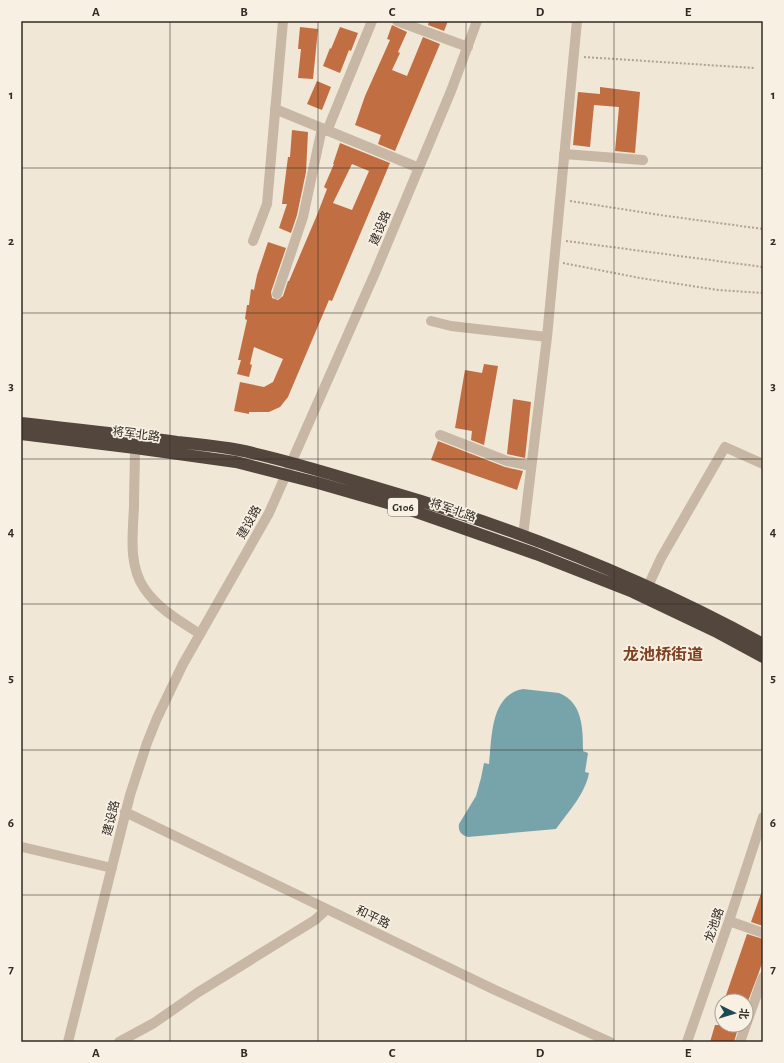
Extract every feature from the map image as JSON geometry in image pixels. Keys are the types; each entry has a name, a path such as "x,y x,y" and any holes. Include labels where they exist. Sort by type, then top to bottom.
{"highway":[{"name":"将军北路","path":"21,422 140,436 238,450 288,469 536,554 633,592 715,631 763,657"},
{"name":"将军北路","path":"21,434 288,469 408,497 523,536 589,561 648,586 720,620 763,644"}],"street":[{"path":"253,241 267,204 283,21"},
{"path":"277,294 303,217 325,129 372,21"},
{"path":"397,21 468,47"},
{"name":"建设路","path":"68,1042 125,812 138,769 157,718 173,684 200,634 269,513 375,273 468,47 477,21"},
{"path":"523,536 547,337 577,21"},
{"path":"275,109 419,168"},
{"path":"564,154 643,160"},
{"path":"431,321 451,326 547,337"},
{"path":"440,435 507,461 531,466"},
{"path":"648,586 661,558 725,447 763,464"},
{"path":"135,448 132,548 135,568 143,587 158,604 200,634"},
{"name":"和平路","path":"125,812 495,990 610,1042"},
{"name":"龙池路","path":"687,1042 763,817"},
{"path":"22,847 112,868"},
{"path":"119,1042 154,1023 197,993 315,920 327,909"},
{"path":"729,921 763,933"},
{"path":"740,1042 763,976"}],"path":[{"path":"574,56 754,68"},
{"path":"560,199 660,215 763,229"},
{"path":"556,240 763,267"},
{"path":"554,261 640,278 718,290 763,293"}],"water":[{"path":"523,689 559,693 567,697 573,703 582,726 583,751 588,753 585,772 589,773 587,781 576,802 556,829 468,837 462,834 459,824 476,796 484,763 489,764 492,730 495,719 504,700 512,693"}],"building":[{"path":"429,21 448,21 444,31 428,25"},
{"path":"392,25 407,32 392,70 407,76 423,37 440,44 395,151 378,144 381,135 355,125 365,96 390,40 387,39"},
{"path":"300,27 318,29 313,79 298,78 301,49 298,49"},
{"path":"340,27 358,33 351,51 349,50 340,73 323,66"},
{"path":"317,81 331,87 322,110 307,104"},
{"path":"600,87 640,92 635,153 615,151 619,107 594,105 590,147 573,145 578,92 600,94"},
{"path":"292,130 308,132 306,172 297,215 291,233 279,228 287,204 282,204 288,157 290,157"},
{"path":"340,143 390,163 332,301 329,300 288,397 280,407 269,412 249,412 249,414 234,411 240,382 264,387 273,382 283,359 254,347 249,377 237,374 241,360 238,360 247,320 245,319 247,305 249,305 251,289 254,290 257,275 268,242 286,248 271,292 272,298 278,300 283,296 317,215 327,189 324,187","holes":["352,164 369,171 352,210 333,203"]},
{"path":"484,364 498,366 484,445 471,440 472,431 455,428 465,370 482,373"},
{"path":"513,399 531,402 525,458 507,454"},
{"path":"438,441 505,467 523,471 517,490 431,460"},
{"path":"763,891 763,926 751,922"},
{"path":"747,934 763,939 763,960 751,993 727,993"},
{"path":"714,1028 714,1033 737,1033 734,1042 710,1042"}],"district":[{"name":"龙池桥街道","path":"663,654"}]}
